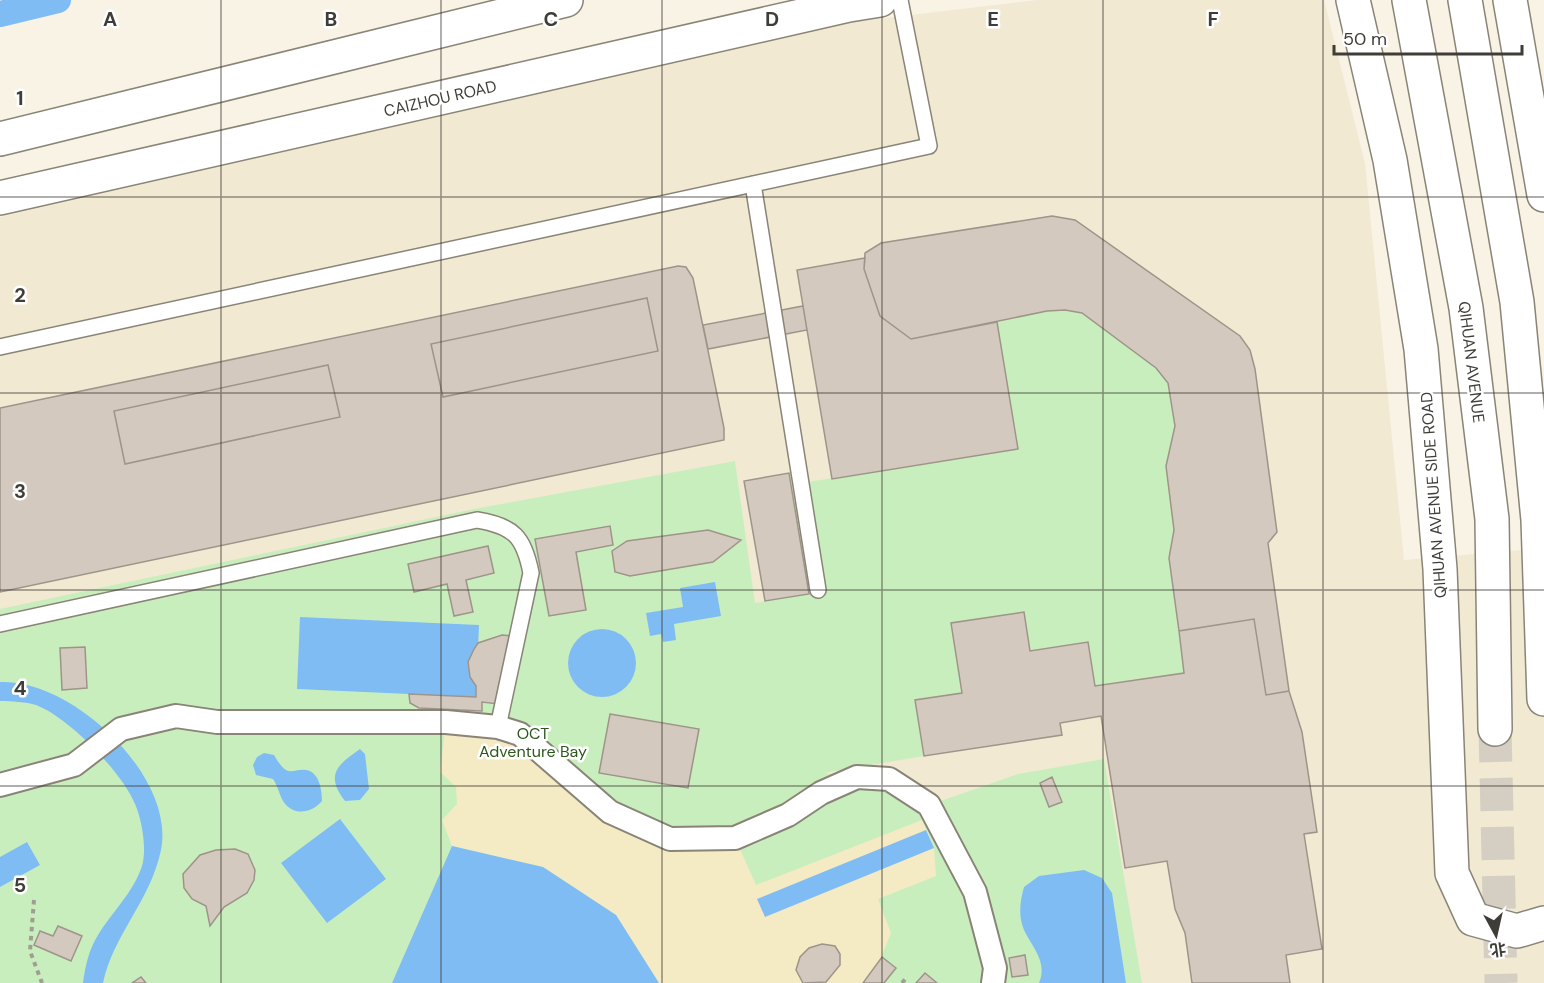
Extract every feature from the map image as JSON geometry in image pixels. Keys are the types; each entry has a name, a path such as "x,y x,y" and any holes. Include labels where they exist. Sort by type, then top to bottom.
{"main road":[{"path":"0,139 566,0"},
{"name":"CAIZHOU ROAD","path":"0,198 837,7 880,0"},
{"name":"QIHUAN AVENUE SIDE ROAD","path":"1353,0 1390,160 1421,349 1440,569 1445,751 1452,873 1473,920 1517,931 1544,922"},
{"name":"QIHUAN AVENUE","path":"1409,0 1466,309 1490,508 1495,729"},
{"path":"1465,0 1517,302 1538,520 1544,699"},
{"path":"1510,0 1544,195"}],"street":[{"path":"0,784 74,765 121,729 176,716 217,722 446,722 498,727 520,734 609,812 670,839 735,838 788,815 821,793 857,777 889,779 929,805 975,892 995,968 993,983"}],"lane":[{"path":"0,347 929,146 900,0"},
{"path":"753,184 818,590"},
{"path":"0,624 477,520 501,524 516,535 527,550 531,573 498,727"}],"path":[{"path":"34,900 30,951 42,983"},
{"path":"902,983 907,977"}],"shaded area":[{"path":"1037,0 1324,0 1365,163 1404,560 1544,548 1544,983 0,983 0,217 843,23"}],"green space":[{"name":"OCT Adventure Bay","path":"1065,310 1082,313 1156,368 1168,383 1175,426 1166,466 1174,530 1169,558 1184,673 1095,686 1088,642 1030,651 1024,612 962,693 915,700 924,756 824,773 857,777 929,805 1018,774 1104,759 1142,983 0,983 0,609 474,509 735,461 755,603 809,594 818,590 801,483 1018,449 997,322 1047,311"}],"sand":[{"path":"446,722 498,727 610,812 670,839 735,838 756,885 922,820 934,848 936,876 878,899 891,933 880,960 863,983 659,983 616,915 543,867 452,846 442,820 457,804 456,787 440,772"}],"water":[{"path":"715,582 721,616 674,624 676,640 663,642 661,634 650,636 646,613 683,607 680,588"},
{"path":"300,617 479,625 476,697 297,689"},
{"path":"595,629 609,629 621,634 631,644 636,663 631,682 621,692 609,697 595,697 583,692 573,682 568,670 568,656 573,644 583,634"},
{"path":"0,682 28,685 57,696 86,714 113,737 135,763 152,792 161,821 161,850 149,886 115,948 103,983 83,983 85,971 95,940 128,894 142,866 144,843 138,811 119,777 93,747 49,711 36,705 0,701"},
{"path":"360,749 365,754 369,789 360,800 345,801 336,784 336,771 345,760"},
{"path":"264,753 274,755 288,771 306,770 315,775 320,784 322,801 302,812 287,806 273,779 256,775 253,765 257,757"},
{"path":"340,819 386,879 327,923 281,863"},
{"path":"926,830 934,848 765,917 757,899"},
{"path":"27,842 40,865 0,887 0,857"},
{"path":"452,846 543,867 616,915 659,983 392,983"},
{"path":"1084,870 1102,878 1112,893 1126,983 1039,983 1042,968 1035,949 1024,930 1020,914 1024,887 1039,876"}],"building":[{"path":"1052,216 1075,220 1240,336 1250,350 1255,369 1277,532 1268,543 1289,691 1266,695 1254,619 1179,631 1169,558 1174,530 1166,466 1175,426 1168,383 1156,368 1082,313 1065,310 1047,311 911,339 880,316 864,269 865,253 881,243"},
{"path":"865,258 864,269 880,316 911,339 997,322 1018,449 832,479 797,270"},
{"path":"678,266 686,267 693,278 724,428 724,440 0,592 0,408","holes":["647,298 658,351 443,397 431,344","328,365 340,417 125,464 114,411"]},
{"path":"647,298 658,351 443,397 431,344"},
{"path":"803,306 807,330 708,349 703,325"},
{"path":"328,365 340,417 125,464 114,411"},
{"path":"789,473 809,594 765,601 744,481"},
{"path":"610,526 613,545 576,552 586,610 549,616 535,539"},
{"path":"708,530 741,540 713,562 630,576 615,572 612,551 627,541"},
{"path":"488,546 494,573 466,580 473,612 454,616 447,584 414,592 408,564"},
{"path":"1024,612 1030,651 1088,642 1095,686 1184,673 1179,631 1254,619 1266,695 1289,691 1302,732 1317,832 1304,834 1322,949 1286,955 1290,983 1192,983 1185,933 1175,909 1167,861 1125,868 1101,716 1060,723 1062,735 924,756 915,700 962,693 951,623"},
{"path":"502,635 512,636 499,704 482,702 482,711 419,708 410,703 409,694 476,697 476,686 470,677 468,662 478,643"},
{"path":"85,647 87,688 62,690 60,648"},
{"path":"610,714 699,729 688,788 599,773"},
{"path":"1052,777 1062,802 1049,807 1040,783"},
{"path":"235,849 248,854 255,870 254,880 247,893 224,907 210,926 206,906 192,899 184,888 183,874 200,855 216,850"},
{"path":"58,926 82,936 71,961 34,945 40,931 53,936"},
{"path":"822,944 835,946 840,954 840,965 826,982 803,983 796,970 800,957 809,948"},
{"path":"1025,955 1028,975 1012,977 1009,958"},
{"path":"882,957 896,968 884,983 863,983"},
{"path":"925,973 937,983 916,983"},
{"path":"141,977 146,983 132,983"}],"waterway":[{"path":"0,14 58,0"}],"tunnel":[{"path":"1495,729 1501,983"}]}
